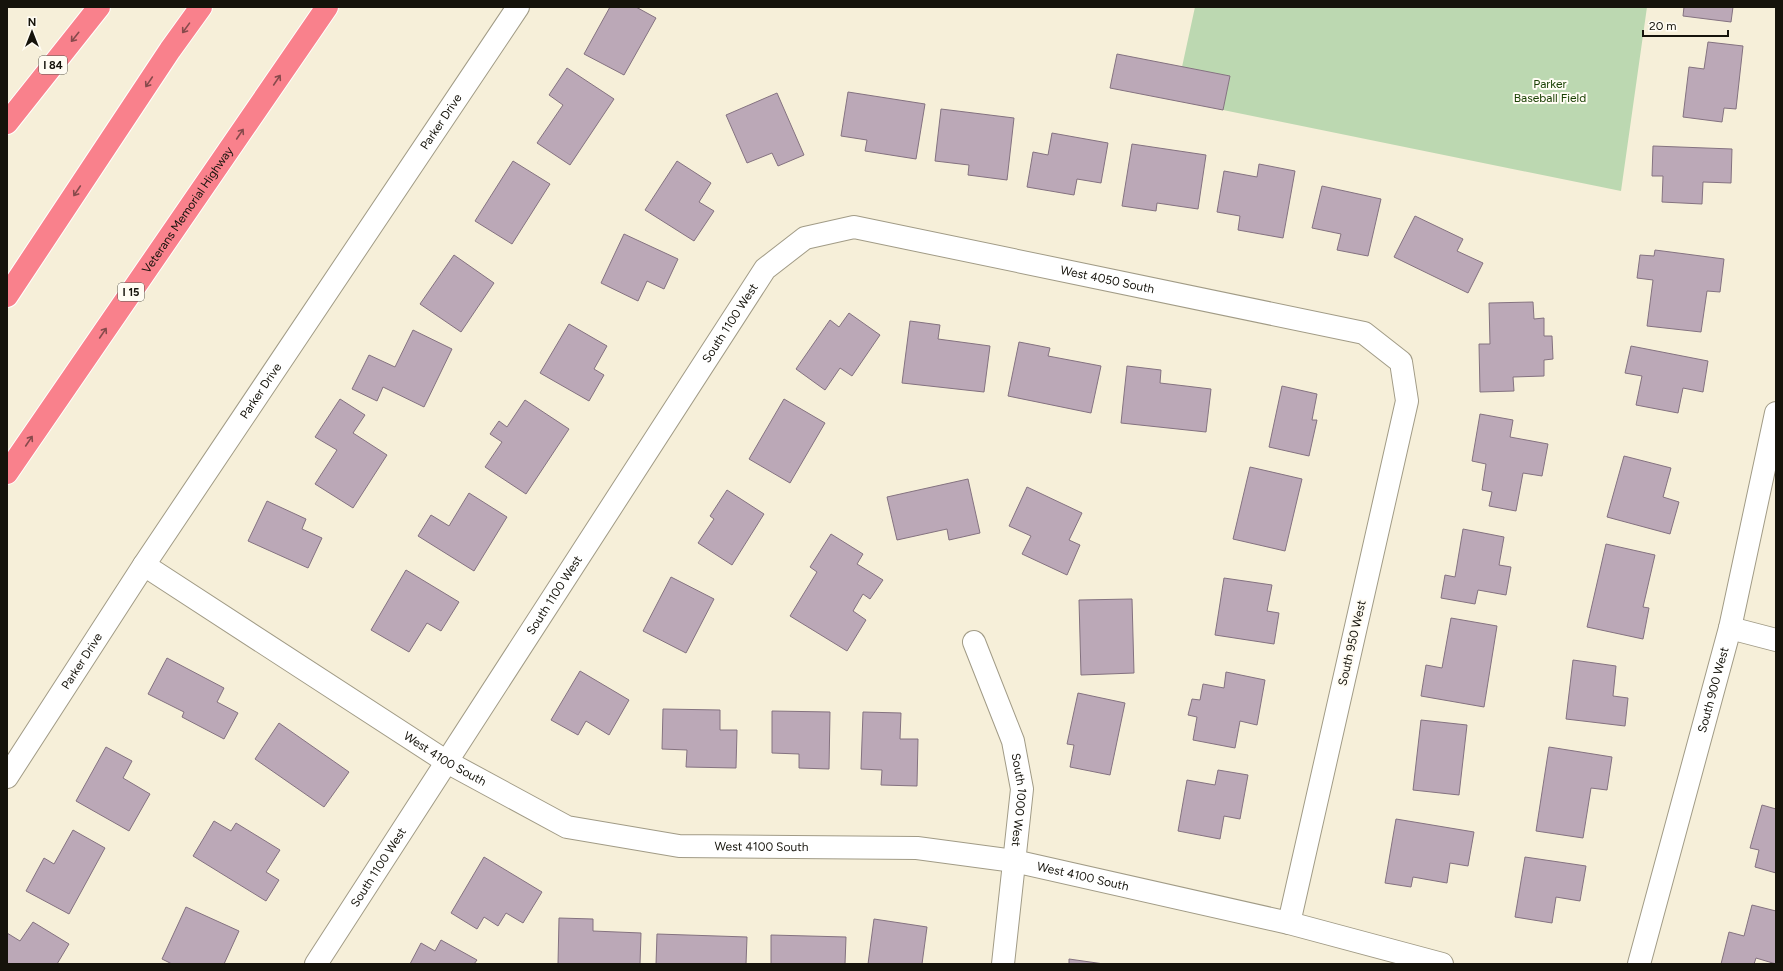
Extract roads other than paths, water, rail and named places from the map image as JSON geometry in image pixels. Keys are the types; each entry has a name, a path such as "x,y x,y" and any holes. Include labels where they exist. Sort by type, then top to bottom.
{"highway":[{"name":"I 84","path":"7,123 99,7"},
{"path":"7,296 170,50 201,7"},
{"name":"Veterans Memorial Highway","path":"7,473 327,7"}],"street":[{"name":"Parker Drive","path":"7,777 144,565 518,7"},
{"name":"West 4050 South","path":"805,238 854,227 885,233 1364,333 1401,362"},
{"name":"South 1100 West","path":"316,964 765,269 805,238"},
{"name":"South 950 West","path":"1289,923 1407,400 1401,362"},
{"name":"South 900 West","path":"1640,964 1730,628 1776,413"},
{"name":"West 4100 South","path":"144,565 446,762 567,827 679,846 917,848 1014,861 1289,923 1442,964"},
{"path":"1730,628 1776,640"},
{"name":"South 1000 West","path":"974,642 1013,741 1022,789 1003,964"}],"park label":[{"name":"Parker Baseball Field","path":"1550,91"}]}
